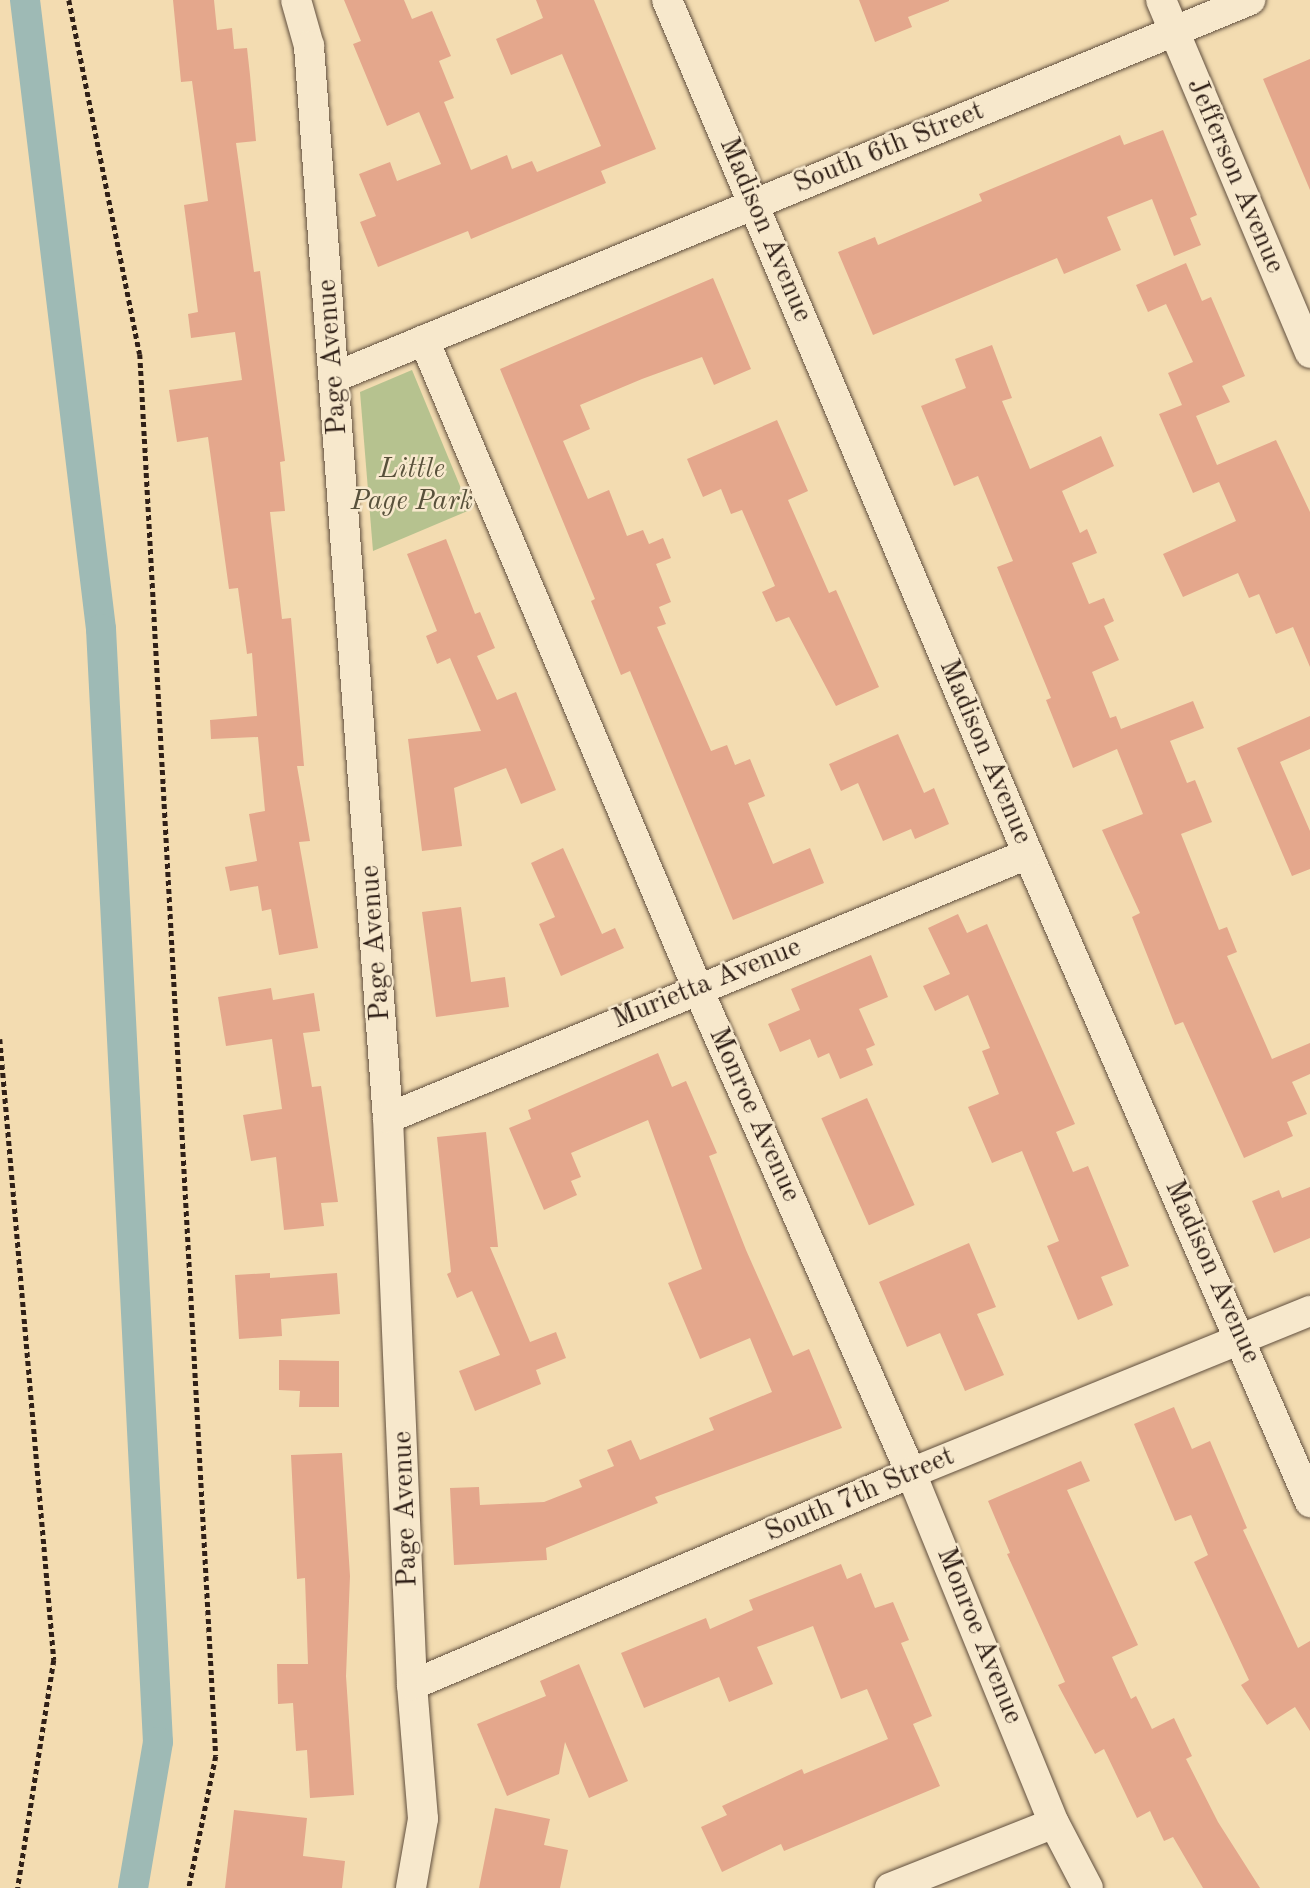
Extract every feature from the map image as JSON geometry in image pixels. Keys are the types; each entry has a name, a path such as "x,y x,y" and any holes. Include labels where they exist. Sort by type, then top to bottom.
{"street":[{"name":"Page Avenue","path":"296,0 309,46 388,1118 412,1685 423,1819 411,1888"},
{"name":"Madison Avenue","path":"667,0 1028,854 1242,1340 1310,1502"},
{"name":"Jefferson Avenue","path":"1161,0 1310,353"},
{"name":"South 6th Street","path":"335,377 1250,0"},
{"name":"Monroe Avenue","path":"424,340 697,987 911,1473 1054,1823 1088,1888"},
{"name":"Murietta Avenue","path":"388,1118 697,987 1028,854"},
{"name":"South 7th Street","path":"412,1685 911,1473 1310,1311"},
{"path":"890,1888 1054,1823"}],"path":[{"path":"69,0 140,354 216,1756 189,1888"},
{"path":"0,1039 54,1660 18,1888"}],"green space":[{"name":"Little Page Park","path":"412,370 470,510 373,551 360,392"}],"building":[{"path":"173,0 214,0 217,30 232,28 234,49 247,48 250,75 256,141 236,143 254,272 260,271 285,461 280,462 285,511 270,512 282,619 291,618 304,766 297,766 310,841 299,842 318,948 279,955 271,909 262,911 258,886 230,891 225,867 257,861 249,814 265,811 258,737 211,739 210,720 257,716 252,653 247,654 238,588 229,589 208,437 177,442 169,390 242,380 235,332 191,338 188,314 198,312 184,205 208,201 192,81 181,82"},
{"path":"344,0 404,0 412,19 432,11 451,56 439,61 454,98 444,102 471,170 507,155 512,169 532,161 537,172 601,146 562,54 511,75 496,39 543,18 536,0 594,0 656,149 601,171 606,183 471,239 468,231 378,267 360,222 376,216 359,174 390,162 397,181 441,164 419,112 387,126 353,44 361,41"},
{"path":"859,0 949,1 908,17 912,27 875,42"},
{"path":"1310,59 1310,190 1263,79"},
{"path":"1163,130 1197,215 1190,218 1201,245 1174,256 1152,199 1107,217 1121,250 1064,274 1057,258 873,335 838,252 875,237 878,245 982,201 979,194 1120,135 1124,145"},
{"path":"1186,263 1202,301 1211,297 1245,376 1222,386 1230,402 1196,416 1217,465 1276,440 1310,512 1310,667 1293,627 1276,634 1259,594 1249,598 1238,573 1183,597 1163,554 1236,521 1219,482 1193,493 1159,414 1182,405 1168,373 1193,362 1166,304 1148,312 1136,285"},
{"path":"713,278 751,369 714,385 702,357 642,379 580,405 590,429 563,441 588,499 609,490 627,536 643,530 649,544 663,538 671,558 656,564 671,602 659,607 666,624 657,627 711,751 727,745 735,765 750,759 765,796 748,803 773,864 810,848 824,883 733,920 630,671 621,675 591,601 595,599 500,369"},
{"path":"992,345 1012,398 1002,401 1030,469 1101,436 1114,466 1062,491 1080,533 1087,529 1097,553 1072,563 1089,604 1104,598 1114,621 1104,626 1119,660 1092,672 1110,718 1116,716 1121,729 1193,701 1204,728 1170,741 1187,783 1195,780 1212,822 1181,834 1219,930 1227,927 1237,952 1227,956 1272,1059 1310,1043 1310,1074 1292,1082 1307,1114 1287,1122 1293,1136 1244,1158 1183,1022 1175,1025 1132,917 1140,913 1102,830 1143,814 1117,749 1073,768 1046,700 1051,698 997,567 1013,561 978,476 954,486 921,406 966,388 955,359"},
{"path":"777,420 808,491 788,500 829,593 836,590 879,687 836,706 789,617 776,622 762,592 775,586 742,510 731,514 721,489 703,497 687,459"},
{"path":"446,539 475,614 480,612 495,648 477,656 497,700 516,692 556,790 521,804 506,768 454,788 462,846 422,851 408,739 481,731 450,658 437,664 426,636 437,631 407,554"},
{"path":"1310,716 1310,749 1280,762 1310,831 1310,869 1292,876 1237,748"},
{"path":"898,734 924,793 934,788 949,824 915,839 911,829 883,841 858,783 841,791 829,764"},
{"path":"563,848 602,934 615,928 624,948 561,976 539,924 555,917 531,863"},
{"path":"461,907 471,982 505,977 509,1007 436,1017 422,912"},
{"path":"958,914 967,933 987,924 1075,1124 1056,1132 1073,1172 1088,1166 1129,1266 1101,1277 1113,1305 1078,1320 1047,1246 1059,1241 1022,1151 992,1163 968,1107 999,1094 982,1051 990,1048 968,995 935,1011 923,986 950,974 928,928"},
{"path":"871,955 888,997 859,1009 875,1045 866,1049 873,1065 840,1079 829,1053 818,1058 810,1039 780,1052 768,1024 800,1010 791,989"},
{"path":"271,988 273,1000 314,993 320,1031 303,1033 312,1087 321,1086 338,1202 321,1203 324,1226 284,1230 276,1157 251,1161 243,1115 282,1109 272,1039 226,1046 218,997"},
{"path":"658,1053 672,1087 686,1081 717,1153 709,1156 746,1250 793,1356 809,1349 842,1428 655,1497 658,1503 546,1548 547,1560 454,1565 450,1488 479,1487 480,1505 544,1502 582,1487 579,1480 614,1466 607,1450 631,1440 640,1460 714,1430 709,1418 772,1392 750,1338 700,1359 668,1283 702,1269 648,1120 571,1153 581,1177 571,1181 577,1195 544,1210 509,1128 531,1119 528,1110"},
{"path":"867,1098 915,1205 869,1225 821,1118"},
{"path":"486,1132 498,1247 490,1247 530,1342 556,1332 566,1358 536,1370 541,1384 475,1411 459,1371 500,1355 472,1291 457,1298 447,1274 451,1272 437,1137"},
{"path":"1310,1187 1310,1238 1274,1253 1252,1201 1279,1190 1282,1198"},
{"path":"969,1243 996,1307 977,1314 1004,1375 965,1391 940,1333 907,1347 879,1282"},
{"path":"270,1273 270,1278 337,1273 340,1314 281,1319 282,1336 239,1339 235,1275"},
{"path":"279,1360 339,1361 339,1407 299,1407 300,1391 279,1390"},
{"path":"1174,1407 1192,1449 1210,1441 1247,1528 1243,1530 1298,1648 1310,1641 1310,1731 1295,1707 1267,1725 1241,1685 1249,1680 1194,1562 1208,1555 1191,1515 1175,1521 1134,1424"},
{"path":"342,1453 350,1576 346,1676 354,1795 310,1798 307,1750 296,1751 293,1703 278,1704 277,1664 308,1664 305,1578 297,1579 291,1455"},
{"path":"1081,1461 1090,1481 1067,1490 1138,1645 1112,1657 1131,1699 1136,1696 1152,1729 1174,1718 1192,1756 1186,1759 1218,1822 1260,1888 1203,1888 1173,1837 1164,1841 1150,1811 1137,1818 1104,1749 1095,1754 1058,1685 1065,1682 1007,1554 1010,1553 988,1501"},
{"path":"841,1564 847,1579 861,1573 875,1608 893,1602 909,1640 901,1643 932,1716 913,1724 940,1786 784,1851 781,1844 722,1872 701,1827 727,1815 722,1806 802,1769 804,1774 888,1739 867,1689 841,1699 813,1626 757,1647 773,1684 729,1702 719,1677 644,1708 621,1653 706,1618 710,1629 753,1610 749,1600"},
{"path":"579,1664 628,1781 589,1798 565,1742 559,1774 507,1796 477,1724 546,1696 540,1681"},
{"path":"495,1808 550,1819 544,1845 568,1850 560,1888 479,1888"},
{"path":"234,1810 307,1818 303,1856 345,1861 342,1888 225,1888"}],"waterway":[{"path":"25,0 101,629 158,1742 133,1888"}]}
